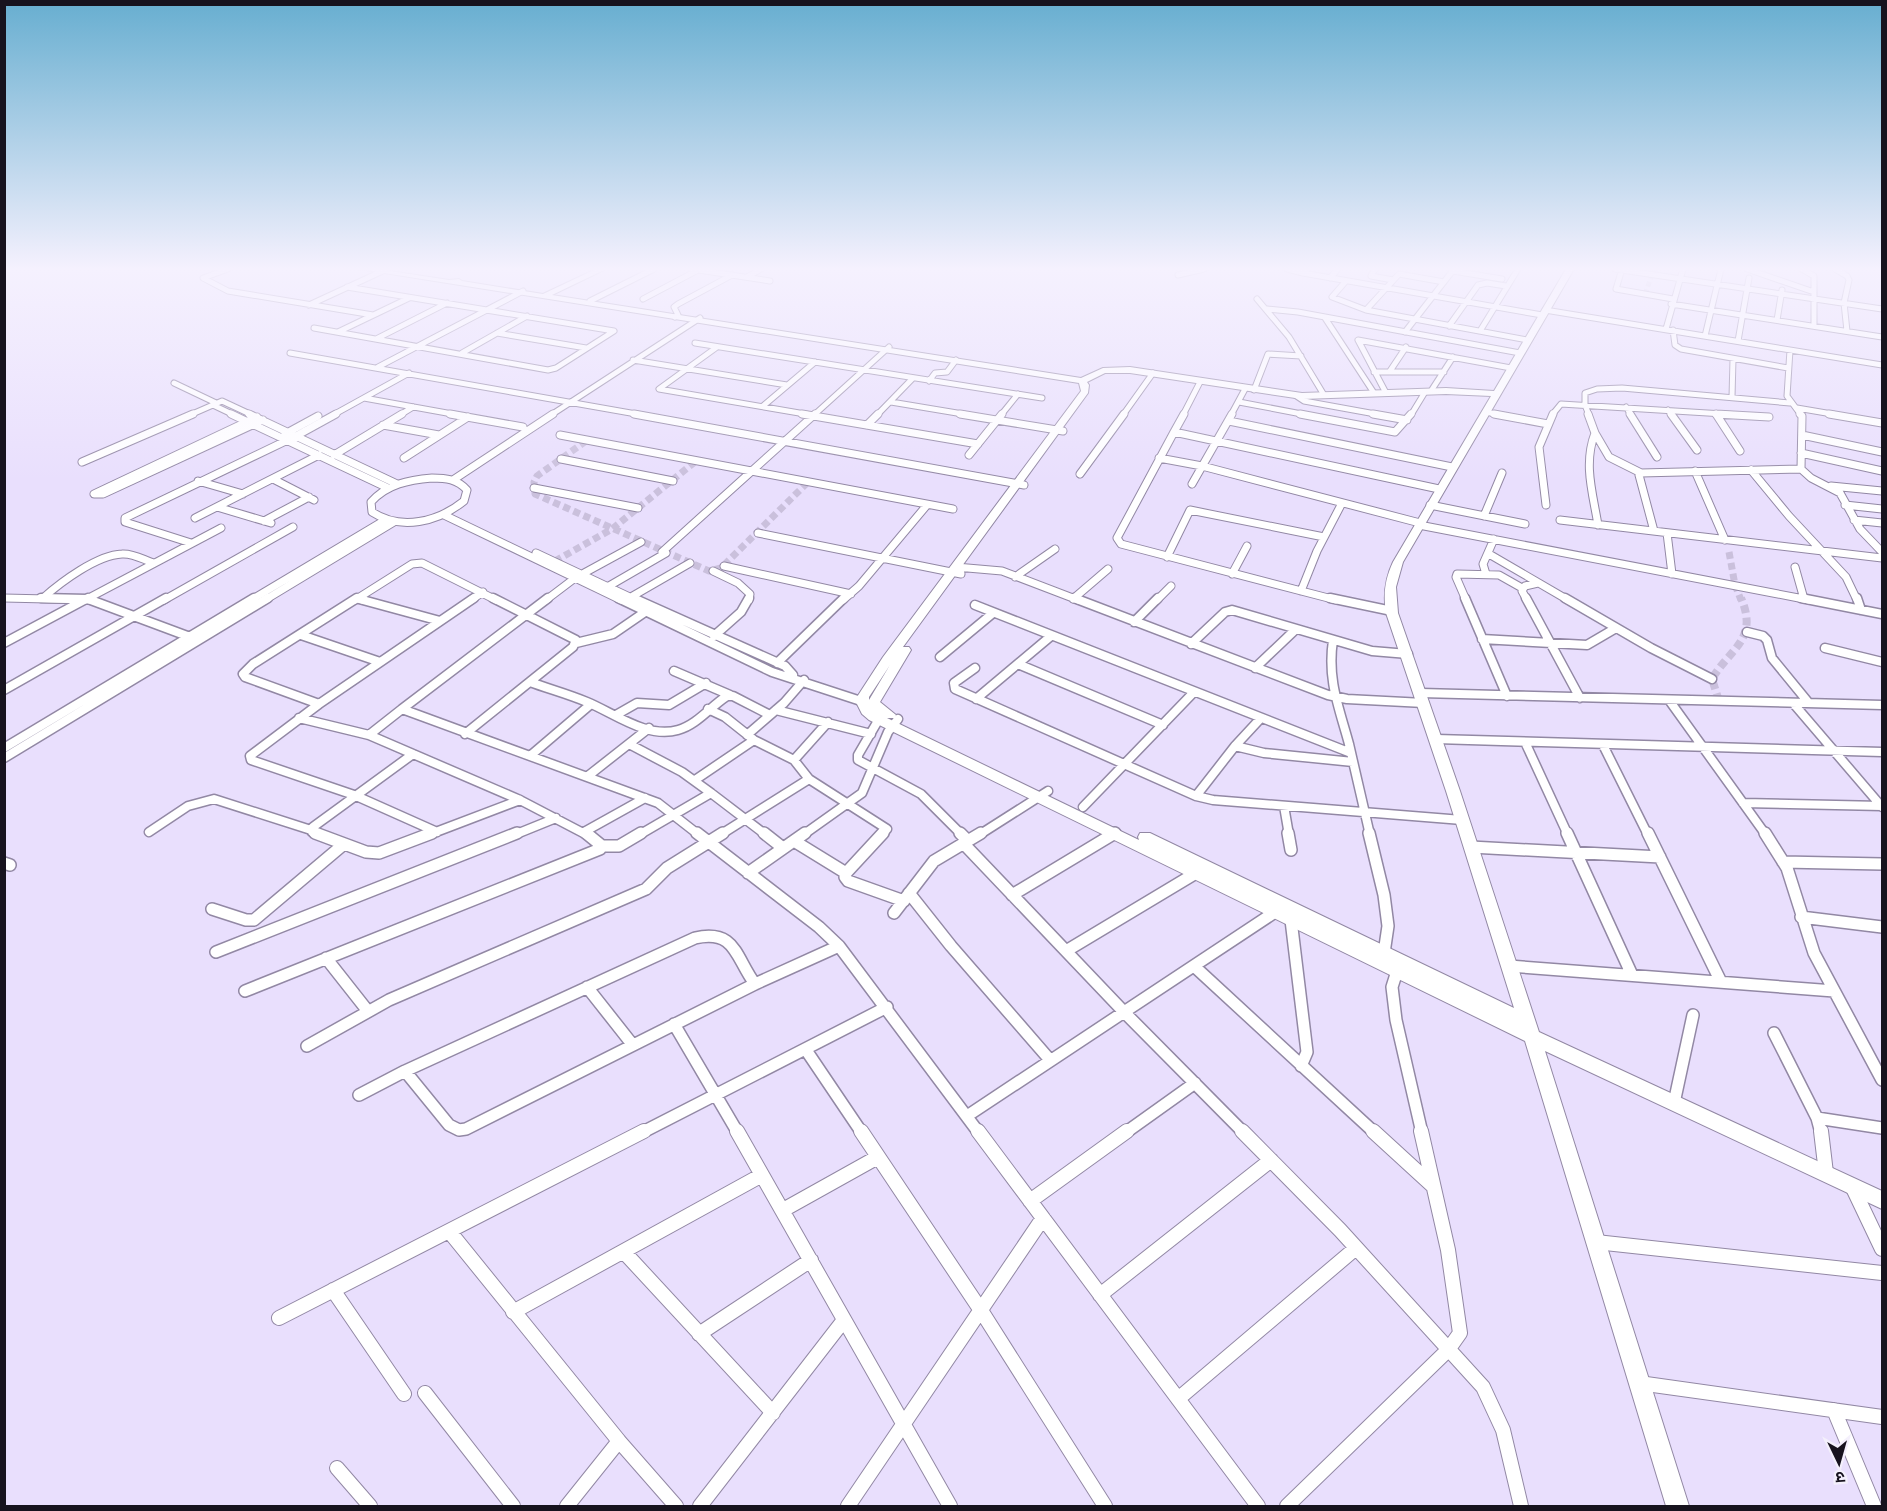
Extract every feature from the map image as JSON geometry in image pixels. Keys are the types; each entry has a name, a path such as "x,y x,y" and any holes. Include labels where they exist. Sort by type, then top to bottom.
{"street":[{"path":"386,340 552,369 600,340"},
{"path":"376,368 432,340"},
{"path":"462,353 486,340"},
{"path":"536,340 586,348"},
{"path":"449,479 656,340"},
{"path":"449,479 523,427 633,360 659,340"},
{"path":"831,340 1077,376 1085,380"},
{"path":"1289,340 1324,395"},
{"path":"1339,340 1374,393"},
{"path":"1360,340 1358,340 1386,393"},
{"path":"1366,340 1511,368"},
{"path":"1464,340 1523,347"},
{"path":"1503,340 1523,347"},
{"path":"1527,340 1419,524 1390,579 1389,596 1530,1030 1678,1506"},
{"path":"1674,340 1675,345 1681,349 1788,368"},
{"path":"1728,340 1882,365"},
{"path":"695,343 1042,398"},
{"path":"717,347 659,388 978,444"},
{"path":"1389,371 1406,347"},
{"path":"888,348 1085,380 1112,369 1295,395 1428,391 1496,394"},
{"path":"609,586 664,552 888,348"},
{"path":"1790,350 1787,396 1790,403"},
{"path":"291,353 376,368 377,371 564,403 1018,487"},
{"path":"1192,484 1239,402 1250,390 1269,354 1301,356"},
{"path":"1239,402 1395,432 1407,420 1453,357"},
{"path":"1732,397 1733,359"},
{"path":"633,360 787,385"},
{"path":"929,381 935,373 947,372 956,360"},
{"path":"763,406 815,362"},
{"path":"1374,372 1444,372"},
{"path":"296,436 402,374"},
{"path":"191,543 125,522 130,514 198,482 402,374"},
{"path":"1080,474 1153,374"},
{"path":"867,425 913,378"},
{"path":"1085,380 1085,391 1059,431 958,570 887,660 868,703 867,711 1045,794 1115,833 1291,920 1399,967 1674,1103 1882,1200"},
{"path":"1200,382 1142,494 1116,538 1121,544 1232,574 1392,611"},
{"path":"174,383 256,421 388,488"},
{"path":"1801,469 1803,416 1790,403 1648,390 1597,389 1585,393 1585,405 1595,433 1609,457 1641,472 1801,469 1811,478 1840,493 1854,520 1882,552"},
{"path":"1648,390 1659,409"},
{"path":"969,455 1018,394"},
{"path":"1295,395 1304,401 1407,420"},
{"path":"364,398 523,427"},
{"path":"891,402 1059,431"},
{"path":"82,462 217,403"},
{"path":"1546,506 1539,447 1558,405 1626,407 1770,417"},
{"path":"334,455 413,407"},
{"path":"1626,407 1657,457"},
{"path":"1797,408 1882,423"},
{"path":"1668,410 1697,450"},
{"path":"1485,412 1548,424"},
{"path":"1716,414 1740,451"},
{"path":"404,458 468,417"},
{"path":"256,421 103,494 94,494 256,421"},
{"path":"1229,421 1452,467"},
{"path":"383,425 439,435"},
{"path":"1174,432 1440,489"},
{"path":"1595,433 1589,444 1588,460 1598,525"},
{"path":"560,435 953,509"},
{"path":"1802,435 1882,452"},
{"path":"285,436 296,436 397,484"},
{"path":"1801,453 1882,471"},
{"path":"195,518 320,455"},
{"path":"1159,458 1202,466 1419,524 1882,614"},
{"path":"561,459 673,481"},
{"path":"1751,470 1788,516 1852,586 1861,610"},
{"path":"1695,471 1725,540"},
{"path":"1641,472 1639,475 1654,531"},
{"path":"1484,516 1502,473"},
{"path":"217,507 268,522 311,498 273,479"},
{"path":"418,479 449,479 463,484 467,494 464,501 447,513 420,521 394,522 374,515 370,505 374,498 397,484 418,479"},
{"path":"198,482 243,494"},
{"path":"1829,486 1882,491"},
{"path":"534,488 638,508"},
{"path":"1197,512 1199,503"},
{"path":"1301,591 1323,537 1342,503"},
{"path":"777,663 832,609 851,594 927,505"},
{"path":"1430,505 1525,524"},
{"path":"1845,505 1882,509"},
{"path":"1167,557 1190,510 1323,537"},
{"path":"447,513 579,576 645,612 772,672 793,675"},
{"path":"4,748 385,520"},
{"path":"1560,520 1882,558"},
{"path":"1854,520 1882,523"},
{"path":"4,758 394,522"},
{"path":"4,690 293,527"},
{"path":"4,643 220,528"},
{"path":"758,533 883,559 958,570 992,569 1334,696 1422,698 1507,696 1882,705"},
{"path":"1668,533 1672,574"},
{"path":"1486,574 1483,564 1494,539"},
{"path":"369,735 579,576 641,542"},
{"path":"1232,574 1246,546"},
{"path":"1016,577 1055,549"},
{"path":"43,597 61,583 118,554 130,555 154,563"},
{"path":"1489,554 1514,566 1538,583 1682,665 1712,679"},
{"path":"319,704 243,676 253,664 417,562 574,637 576,643"},
{"path":"631,597 690,563"},
{"path":"724,566 851,594"},
{"path":"1795,567 1804,598"},
{"path":"1073,599 1108,568"},
{"path":"713,571 746,588 750,594 746,606 740,613 714,636"},
{"path":"1507,696 1456,577 1457,574 1486,574 1505,577 1522,588 1580,698"},
{"path":"579,576 609,586 777,663 793,675 841,698 868,703 883,712 889,721"},
{"path":"1522,588 1538,583"},
{"path":"1134,622 1171,586"},
{"path":"437,832 354,795 251,760 250,756 299,718 483,592"},
{"path":"4,598 88,599 198,640"},
{"path":"359,599 440,621"},
{"path":"975,605 1352,757"},
{"path":"1191,644 1225,612 1232,610 1372,651 1408,654"},
{"path":"465,734 576,643 602,639 619,632 645,612"},
{"path":"940,657 993,613"},
{"path":"1482,639 1587,645 1616,628"},
{"path":"1256,668 1296,629"},
{"path":"1747,632 1763,636 1767,640 1772,658 1808,702"},
{"path":"301,635 380,662"},
{"path":"976,699 1051,636"},
{"path":"1333,640 1330,661 1334,696 1352,757 1384,895 1388,926 1384,953"},
{"path":"1825,648 1882,662"},
{"path":"1018,664 1163,725"},
{"path":"975,668 953,686 976,699 1124,766 1196,796 1213,800 1462,819"},
{"path":"674,671 773,713 828,722 871,734"},
{"path":"695,780 750,737 804,680"},
{"path":"530,682 591,704 628,723 649,728 678,730 730,695"},
{"path":"616,715 637,703 669,705 706,683"},
{"path":"1083,807 1193,693"},
{"path":"1669,700 1783,862 1791,879 1814,953 1878,1065 1882,1080"},
{"path":"1793,703 1882,806"},
{"path":"530,756 591,704"},
{"path":"402,709 465,734 645,798 674,814 819,927 839,946 887,1007 1258,1506"},
{"path":"708,709 725,717 750,737 794,760 809,779 850,803 887,829 846,873"},
{"path":"299,718 369,735 520,800 584,832 602,846 619,846 711,793"},
{"path":"1196,796 1235,746 1260,719"},
{"path":"889,721 871,734 858,755 858,760 921,794 1012,895 1125,1013 1356,1248 1483,1387 1495,1406 1521,1506"},
{"path":"748,873 862,793 874,770 889,721"},
{"path":"794,760 828,722"},
{"path":"588,776 649,728"},
{"path":"1436,739 1882,752"},
{"path":"1525,742 1632,975"},
{"path":"629,744 695,780 783,848"},
{"path":"1603,745 1721,982"},
{"path":"1235,746 1264,753 1352,757"},
{"path":"311,830 354,795 412,754"},
{"path":"307,1046 367,1010 638,893 651,886 667,868 809,779"},
{"path":"894,913 933,861 1045,794 1083,807 1384,953 1399,967"},
{"path":"584,832 645,798"},
{"path":"149,832 193,804 206,799 214,799 311,830 366,852 379,853 520,800"},
{"path":"1743,803 1882,806"},
{"path":"1284,806 1291,850"},
{"path":"216,952 556,818"},
{"path":"1012,895 1115,833"},
{"path":"794,841 846,873 848,881 907,897 1050,1060"},
{"path":"212,909 246,920 254,920 344,844"},
{"path":"245,991 600,849 602,846"},
{"path":"1471,847 1660,857"},
{"path":"1783,862 1882,864"},
{"path":"1066,951 1196,873"},
{"path":"967,1116 1275,912"},
{"path":"1802,917 1882,927"},
{"path":"1291,920 1307,1052 1301,1066"},
{"path":"359,1095 405,1071 695,938 709,935 721,936 730,941 743,968 755,984"},
{"path":"405,1071 449,1125 459,1130 477,1124 632,1044 839,946"},
{"path":"326,958 367,1010"},
{"path":"1509,966 1834,991"},
{"path":"1195,967 1432,1185"},
{"path":"1287,1506 1448,1350 1461,1333 1448,1250 1396,1020 1392,987 1399,967"},
{"path":"587,987 632,1044"},
{"path":"279,1318 887,1007"},
{"path":"1674,1103 1693,1015"},
{"path":"674,1024 783,1210 950,1506"},
{"path":"1774,1033 1816,1118 1822,1140 1826,1173"},
{"path":"806,1050 982,1312 1105,1506"},
{"path":"1030,1201 1195,1083"},
{"path":"1816,1118 1882,1128"},
{"path":"783,1210 878,1157"},
{"path":"1100,1295 1271,1160"},
{"path":"513,1312 762,1175"},
{"path":"1852,1186 1882,1249"},
{"path":"848,1506 982,1312 1043,1218"},
{"path":"449,1231 619,1441 676,1506"},
{"path":"1596,1242 1882,1273"},
{"path":"1178,1399 1356,1248"},
{"path":"624,1252 773,1413"},
{"path":"699,1334 811,1260"},
{"path":"333,1290 404,1394"},
{"path":"700,1506 844,1320"},
{"path":"1639,1383 1882,1417"},
{"path":"425,1393 513,1506"},
{"path":"1834,1410 1874,1506"},
{"path":"567,1506 619,1441"},
{"path":"337,1468 370,1506"}],"tunnel":[{"path":"586,441 537,476 534,482 535,494 613,528"},
{"path":"613,528 696,461"},
{"path":"613,528 709,571 721,568 807,483"},
{"path":"555,561 613,528"},
{"path":"1729,552 1735,585 1741,600"},
{"path":"1719,701 1712,679 1740,643 1744,634 1747,624 1741,598"}]}
